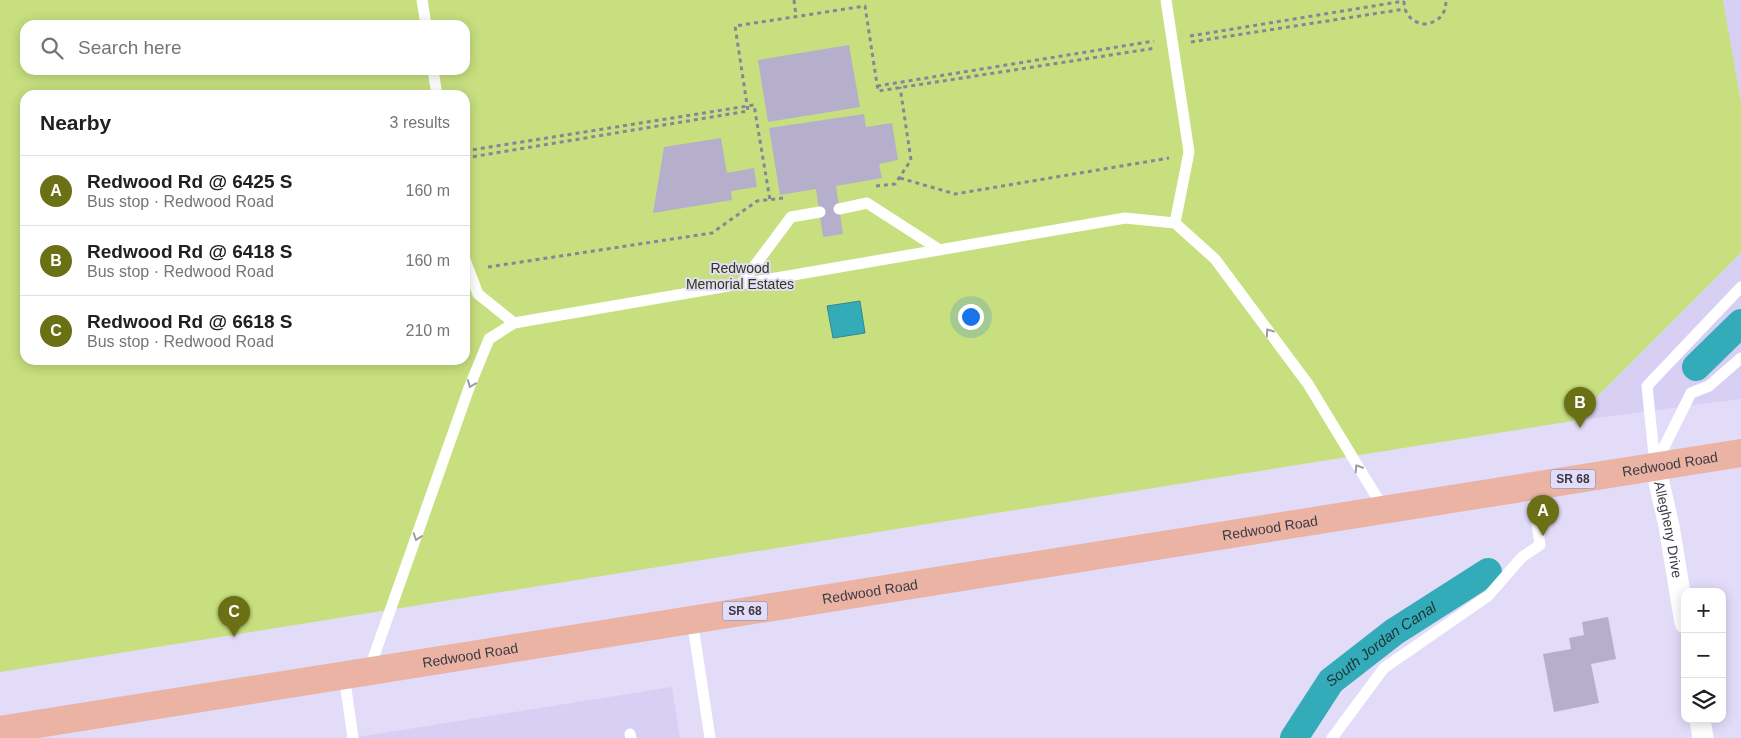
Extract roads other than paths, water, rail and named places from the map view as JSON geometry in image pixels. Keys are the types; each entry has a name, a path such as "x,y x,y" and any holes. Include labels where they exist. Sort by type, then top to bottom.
{"main road":[{"name":"Redwood Road","path":"0,730 1654,465 1741,453"}],"street":[{"name":"Allegheny Drive","path":"1654,465 1669,526 1681,599"},
{"path":"1701,723 1703,738"}],"lane":[{"path":"422,0 425,20"},
{"path":"1166,0 1188,155 1175,223"},
{"path":"434,75 436,90"},
{"path":"839,208 867,203 940,250"},
{"path":"741,284 790,217 820,212"},
{"path":"353,738 356,674 490,339 514,323 1125,218 1175,223 1215,259 1308,384 1384,509"},
{"path":"470,273 478,294 514,323"},
{"path":"1654,465 1647,386 1741,287"},
{"path":"1654,465 1691,393 1710,386 1741,358"},
{"path":"1332,738 1384,668 1488,596 1522,557 1540,545 1532,486"},
{"path":"692,619 710,738"}],"waterway":[{"name":"South Jordan Canal","path":"1696,367 1741,323"},
{"name":"South Jordan Canal","path":"1294,738 1331,681 1394,632 1488,572"}],"place":[{"name":"Redwood Rd @ 6418 S","path":"1580,428"},
{"name":"Redwood Rd @ 6425 S","path":"1543,536"},
{"name":"Redwood Rd @ 6618 S","path":"234,637"}],"park label":[{"name":"Redwood Memorial Estates","path":"740,276"}]}
